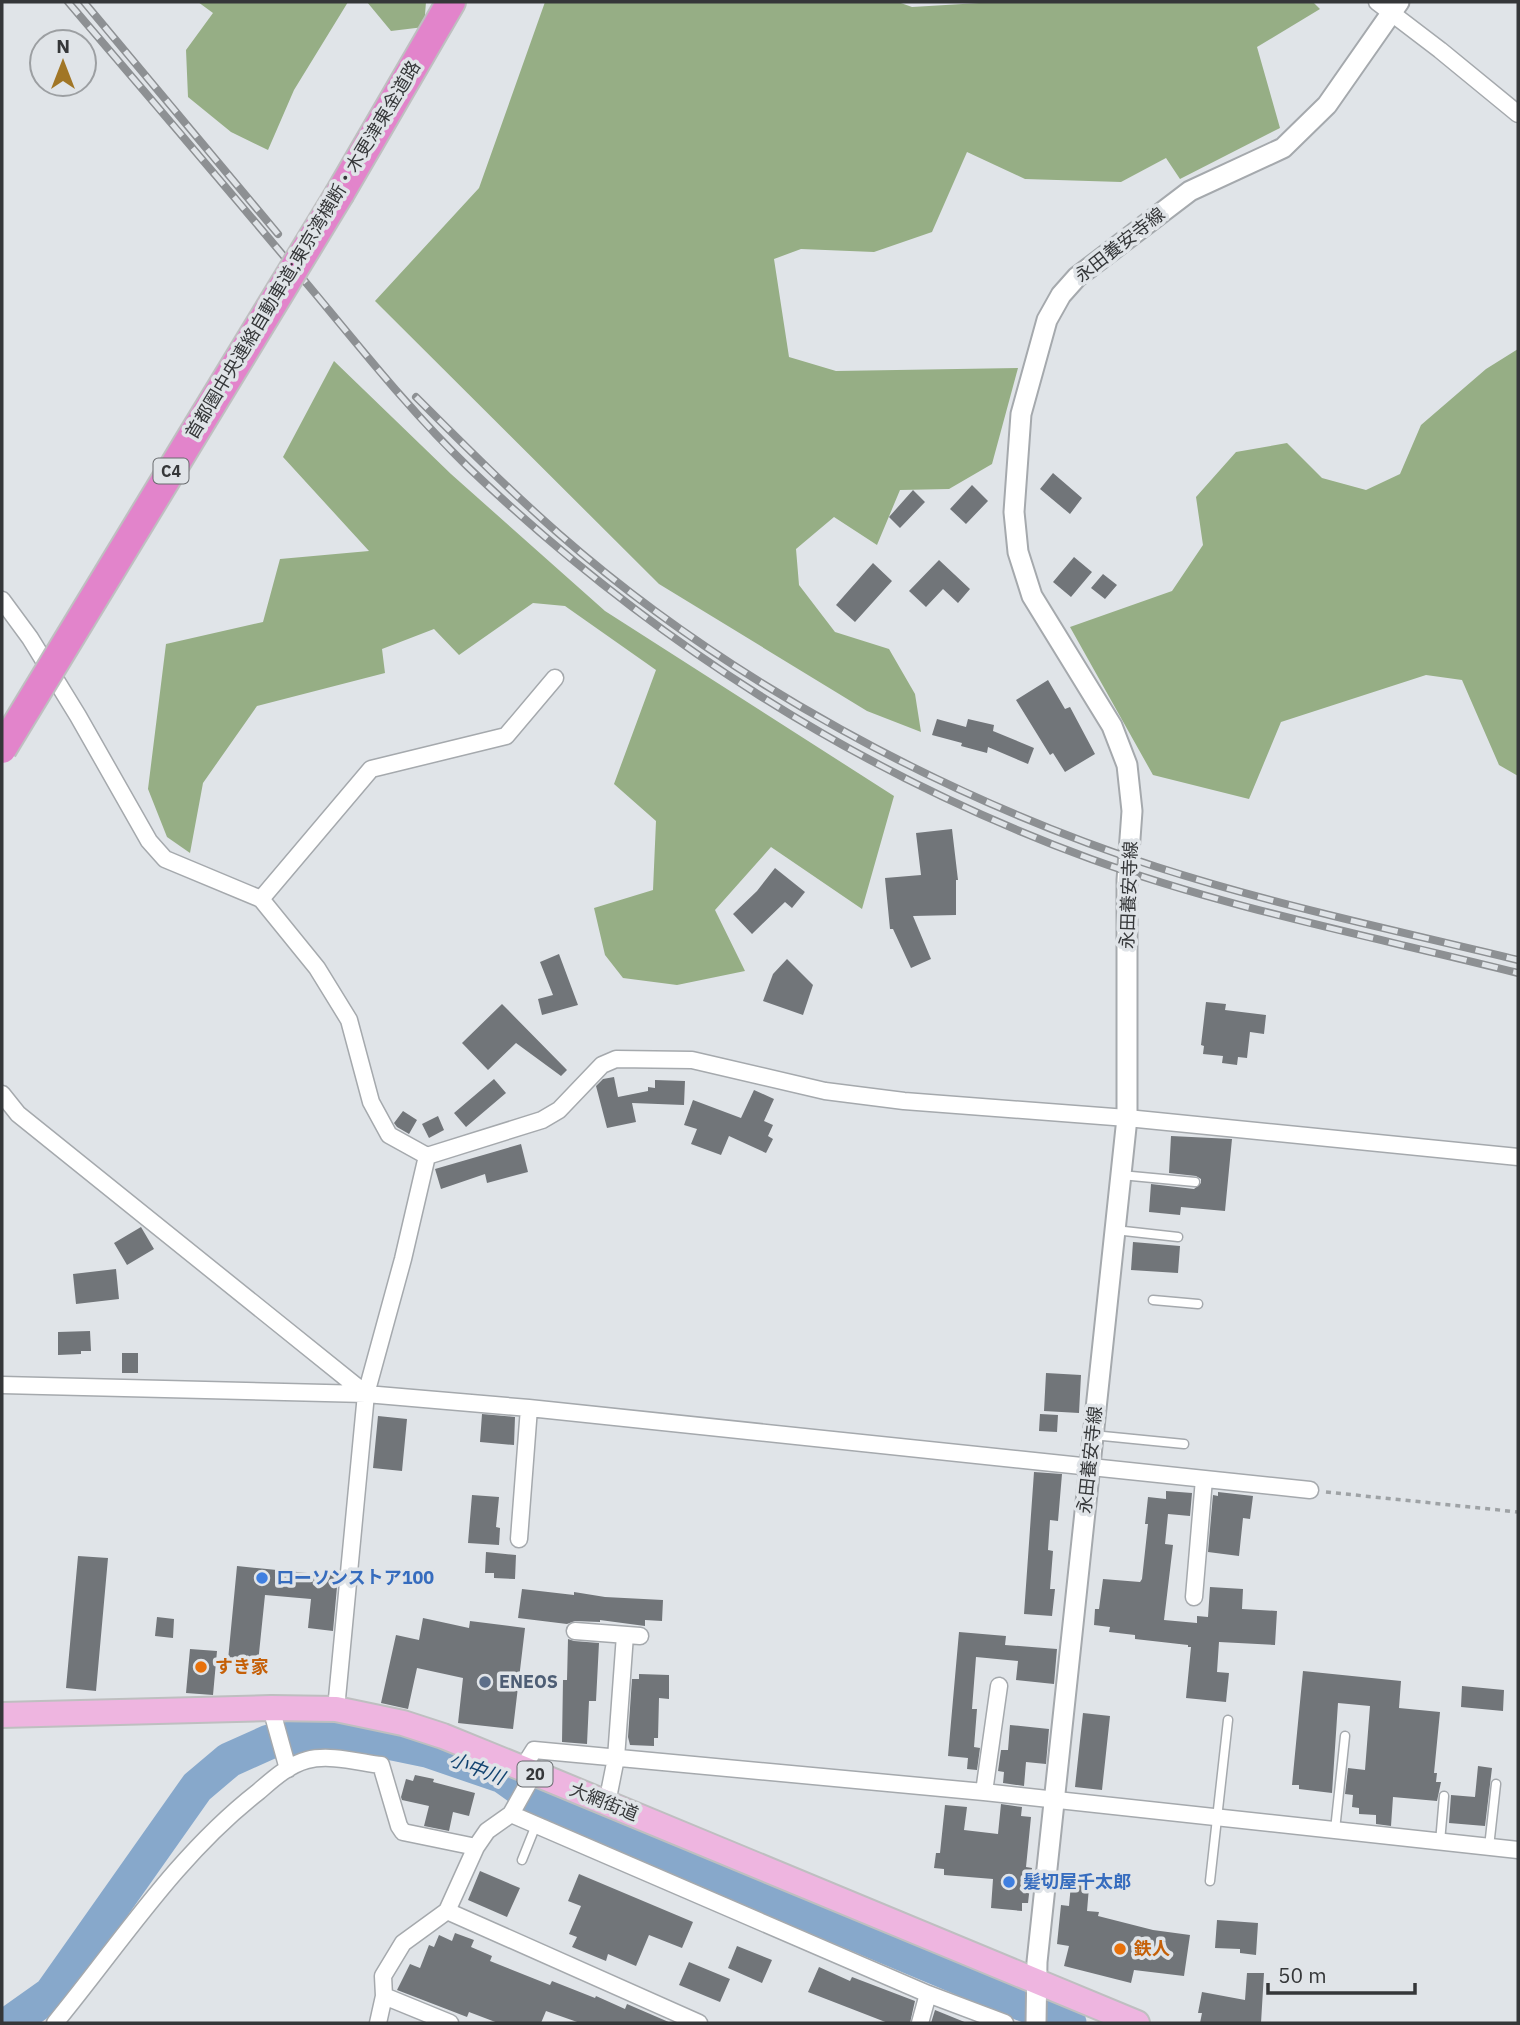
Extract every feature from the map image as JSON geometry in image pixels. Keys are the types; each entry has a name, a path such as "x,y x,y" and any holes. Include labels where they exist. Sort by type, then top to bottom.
{"highway":[{"name":"首都圏中央連絡自動車道;東京湾横断・木更津東金道路","path":"2,749 340,193 451,2"}],"main road":[{"name":"大網街道","path":"2,1715 271,1708 336,1709 402,1723 443,1736 1137,2023"}],"street":[{"path":"1388,5 1518,114"},
{"name":"永田養安寺線","path":"1036,2023 1039,1982 1037,1962 1127,1118 1127,880 1132,811 1127,765 1112,726 1032,596 1018,552 1014,512 1021,414 1047,320 1060,295 1077,277 1190,191 1283,148 1327,105 1388,5"},
{"path":"2,600 30,638 78,716 149,841 165,859 261,899 317,968 349,1020 370,1102 389,1135 427,1156 542,1120 559,1110 602,1065 616,1059 691,1060 825,1091 904,1101 1127,1118 1518,1157"},
{"path":"261,899 371,769 506,736 555,678"},
{"path":"2,1094 18,1114 366,1394"},
{"path":"336,1709 366,1394 427,1156"},
{"path":"2,1385 366,1394 529,1408 1310,1490"},
{"path":"519,1539 529,1408"},
{"path":"1194,1597 1204,1479"},
{"path":"575,1631 633,1636 607,1803"},
{"path":"984,1792 999,1686"},
{"path":"271,1708 288,1769"},
{"path":"378,2023 384,1996 383,1976 403,1944 447,1912 487,1831 511,1814 534,1750 984,1792 1518,1850"},
{"path":"55,2023 174,1871 230,1814 288,1769 305,1761 319,1758 381,1765 398,1826 403,1832 477,1847"},
{"path":"511,1814 928,1994 1005,2023"},
{"path":"447,1912 663,2016 699,2023"},
{"path":"920,2023 928,1994"},
{"path":"384,1996 450,2023"}],"lane":[{"path":"1121,1175 1195,1182"},
{"path":"1115,1230 1178,1237"},
{"path":"1153,1300 1198,1304"},
{"path":"1093,1435 1184,1444"},
{"path":"1210,1881 1227,1720"},
{"path":"1335,1830 1345,1736"},
{"path":"1489,1847 1496,1784"},
{"path":"1440,1842 1444,1796"},
{"path":"522,1860 536,1825"}],"path":[{"path":"1310,1490 1518,1512"}],"green space":[{"path":"198,2 348,2 294,90 268,150 231,132 188,97 186,50 213,13"},
{"path":"367,2 426,2 424,27 391,31"},
{"path":"545,2 898,2 912,7 996,2 1313,2 1320,9 1257,47 1280,128 1180,179 1166,158 1121,182 1025,179 967,152 932,232 874,252 801,249 774,259 789,357 836,371 1018,368 992,464 949,489 900,490 877,545 834,517 796,549 799,585 835,632 889,649 915,694 921,732 867,711 659,584 375,301 479,188"},
{"path":"1518,349 1518,776 1499,765 1462,680 1426,675 1281,722 1249,799 1153,775 1070,627 1172,591 1203,545 1196,497 1236,452 1287,443 1322,478 1366,490 1400,474 1421,425 1486,369"},
{"path":"334,361 451,474 605,611 894,796 862,909 771,847 715,910 745,971 677,985 623,978 605,955 594,908 653,890 656,821 614,784 656,670 565,606 533,603 459,655 434,629 382,649 385,673 257,706 203,783 190,853 167,837 148,789 166,644 263,622 280,559 369,551 283,457"}],"building":[{"path":"1053,473 1082,498 1070,514 1040,489"},
{"path":"972,485 988,501 966,524 950,509"},
{"path":"913,490 925,502 900,528 889,517"},
{"path":"1074,557 1092,572 1071,597 1053,582"},
{"path":"939,560 970,589 958,603 943,589 926,607 909,591"},
{"path":"873,563 892,581 855,622 836,605"},
{"path":"1103,574 1117,585 1105,599 1091,588"},
{"path":"1048,680 1065,709 1070,707 1095,754 1065,772 1053,753 1050,755 1016,700"},
{"path":"937,719 966,727 968,719 994,725 993,731 1034,748 1028,764 988,747 987,753 932,735"},
{"path":"952,829 958,880 956,915 913,916 931,959 911,968 893,929 890,929 885,878 921,875 916,833"},
{"path":"775,868 805,892 792,908 785,902 752,934 733,914 757,891"},
{"path":"559,954 578,1005 542,1015 538,999 553,995 540,962"},
{"path":"787,959 813,985 803,1015 763,1001 773,974"},
{"path":"1206,1002 1226,1004 1225,1010 1266,1015 1264,1034 1250,1032 1247,1058 1238,1057 1237,1065 1222,1063 1223,1056 1203,1054 1204,1046 1201,1045"},
{"path":"502,1004 567,1070 561,1076 516,1043 488,1070 462,1043"},
{"path":"614,1077 618,1097 648,1091 648,1087 655,1088 655,1080 685,1081 684,1105 632,1103 636,1122 607,1128 596,1086 603,1079"},
{"path":"494,1079 506,1093 466,1127 454,1113"},
{"path":"754,1090 774,1099 764,1121 773,1125 768,1136 773,1139 766,1153 729,1136 721,1155 691,1144 697,1129 684,1125 693,1100 741,1118"},
{"path":"403,1111 417,1120 409,1134 394,1123"},
{"path":"438,1116 444,1130 429,1138 422,1124"},
{"path":"1171,1136 1232,1139 1225,1211 1181,1207 1180,1215 1149,1212 1151,1184 1194,1189 1201,1183 1201,1179 1196,1176 1169,1173"},
{"path":"521,1144 528,1172 487,1183 485,1174 441,1189 435,1169"},
{"path":"141,1227 154,1249 127,1265 114,1243"},
{"path":"1133,1242 1180,1246 1178,1273 1131,1270"},
{"path":"116,1269 119,1299 76,1304 73,1274"},
{"path":"90,1331 91,1351 58,1355 58,1332"},
{"path":"122,1353 138,1353 138,1373 122,1373"},
{"path":"1046,1373 1081,1375 1079,1413 1044,1411"},
{"path":"482,1414 515,1417 514,1445 480,1442"},
{"path":"1040,1414 1058,1415 1057,1432 1039,1431"},
{"path":"378,1416 407,1419 402,1471 373,1468"},
{"path":"1034,1472 1062,1474 1058,1521 1050,1520 1048,1550 1053,1551 1050,1589 1055,1589 1052,1616 1024,1614"},
{"path":"1166,1491 1192,1493 1190,1516 1168,1514 1165,1544 1173,1545 1164,1620 1197,1623 1197,1616 1208,1617 1210,1587 1243,1589 1242,1609 1277,1611 1275,1645 1219,1642 1217,1672 1229,1673 1226,1702 1186,1698 1191,1647 1188,1645 1135,1639 1135,1635 1109,1632 1110,1627 1094,1625 1103,1579 1140,1582 1142,1579 1148,1497 1166,1499"},
{"path":"1218,1492 1253,1496 1250,1519 1243,1518 1239,1556 1208,1552 1213,1495 1218,1496"},
{"path":"472,1495 499,1497 496,1527 500,1528 499,1545 468,1543"},
{"path":"486,1552 516,1555 515,1579 494,1578 494,1573 485,1573"},
{"path":"78,1556 108,1558 96,1691 66,1688"},
{"path":"237,1566 338,1576 333,1631 308,1628 311,1599 265,1595 258,1663 228,1660"},
{"path":"522,1589 663,1600 662,1621 645,1620 645,1626 600,1620 567,1624 518,1618"},
{"path":"157,1617 174,1619 173,1638 155,1636"},
{"path":"423,1618 469,1628 470,1621 525,1628 513,1729 458,1723 463,1678 417,1668 408,1709 381,1703 396,1635 419,1640"},
{"path":"959,1632 1006,1636 1005,1645 1057,1649 1054,1684 1016,1680 1018,1661 976,1657 972,1709 977,1709 974,1747 980,1748 977,1770 967,1769 968,1758 948,1756"},
{"path":"568,1639 599,1643 596,1701 589,1701 587,1744 562,1742 563,1680 567,1680"},
{"path":"190,1649 217,1651 213,1695 186,1693"},
{"path":"1303,1671 1401,1681 1399,1708 1440,1712 1434,1773 1437,1773 1436,1782 1441,1782 1437,1801 1393,1797 1391,1826 1376,1824 1376,1815 1359,1814 1359,1808 1352,1807 1353,1795 1345,1794 1348,1768 1365,1770 1370,1706 1338,1703 1332,1793 1299,1789 1299,1785 1292,1785"},
{"path":"639,1674 669,1675 669,1699 659,1698 658,1738 654,1738 654,1746 630,1745 628,1737 632,1679 639,1679"},
{"path":"1462,1686 1504,1690 1503,1711 1461,1707"},
{"path":"1083,1713 1110,1716 1102,1790 1075,1787"},
{"path":"1010,1725 1049,1729 1046,1764 1026,1762 1024,1786 1003,1783 1004,1772 998,1771 1001,1750 1008,1750"},
{"path":"1478,1766 1492,1768 1485,1826 1449,1823 1451,1795 1475,1797"},
{"path":"415,1775 475,1793 469,1816 453,1812 449,1831 424,1826 429,1806 402,1800 401,1797 406,1779 413,1781"},
{"path":"1001,1804 1022,1807 1021,1816 1031,1817 1026,1867 1032,1868 1028,1903 1022,1903 1022,1911 991,1908 993,1879 944,1875 944,1869 934,1868 936,1853 940,1853 945,1805 967,1807 964,1830 998,1834"},
{"path":"480,1871 520,1888 507,1917 468,1900"},
{"path":"1072,1873 1090,1875 1087,1911 1099,1912 1098,1916 1153,1930 1190,1935 1184,1976 1134,1970 1131,1983 1064,1966 1069,1946 1057,1944 1061,1905 1069,1906"},
{"path":"579,1874 693,1922 682,1948 649,1935 636,1966 608,1954 606,1961 572,1947 577,1937 569,1934 581,1906 568,1901"},
{"path":"1217,1920 1258,1923 1256,1955 1240,1953 1240,1949 1215,1948"},
{"path":"455,1933 474,1940 471,1947 492,1956 490,1961 550,1985 552,1981 595,1998 596,1996 625,2009 627,2004 671,2023 580,2023 546,2011 541,2023 498,2023 469,2012 467,2017 397,1990 410,1964 420,1968 429,1945 434,1947 439,1935 452,1941"},
{"path":"737,1946 772,1960 762,1983 728,1968"},
{"path":"689,1962 730,1979 720,2002 679,1985"},
{"path":"819,1967 850,1981 852,1977 915,2001 910,2023 888,2023 808,1992"},
{"path":"1247,1973 1264,1973 1261,2023 1200,2023 1202,2013 1198,2013 1202,1992 1245,2000"},
{"path":"935,2010 967,2023 931,2023"}],"waterway":[{"name":"小中川","path":"10,2023 51,1994 197,1787 229,1760 269,1742 340,1732 427,1750 503,1776 538,1801 1069,2023"}],"railway":[{"path":"68,2 388,381 447,446 537,529 608,588 682,644 839,743 921,786 1005,825 1091,859 1249,908 1518,973"},
{"path":"84,2 278,234"},
{"path":"416,397 539,516 623,586 692,637 765,685 919,770 998,807 1077,839 1201,881 1518,960"}],"place":[{"name":"ローソンストア100","path":"262,1578"},
{"name":"すき家","path":"201,1667"},
{"name":"ENEOS","path":"485,1682"},
{"name":"髪切屋千太郎","path":"1009,1882"},
{"name":"鉄人","path":"1120,1949"}]}
